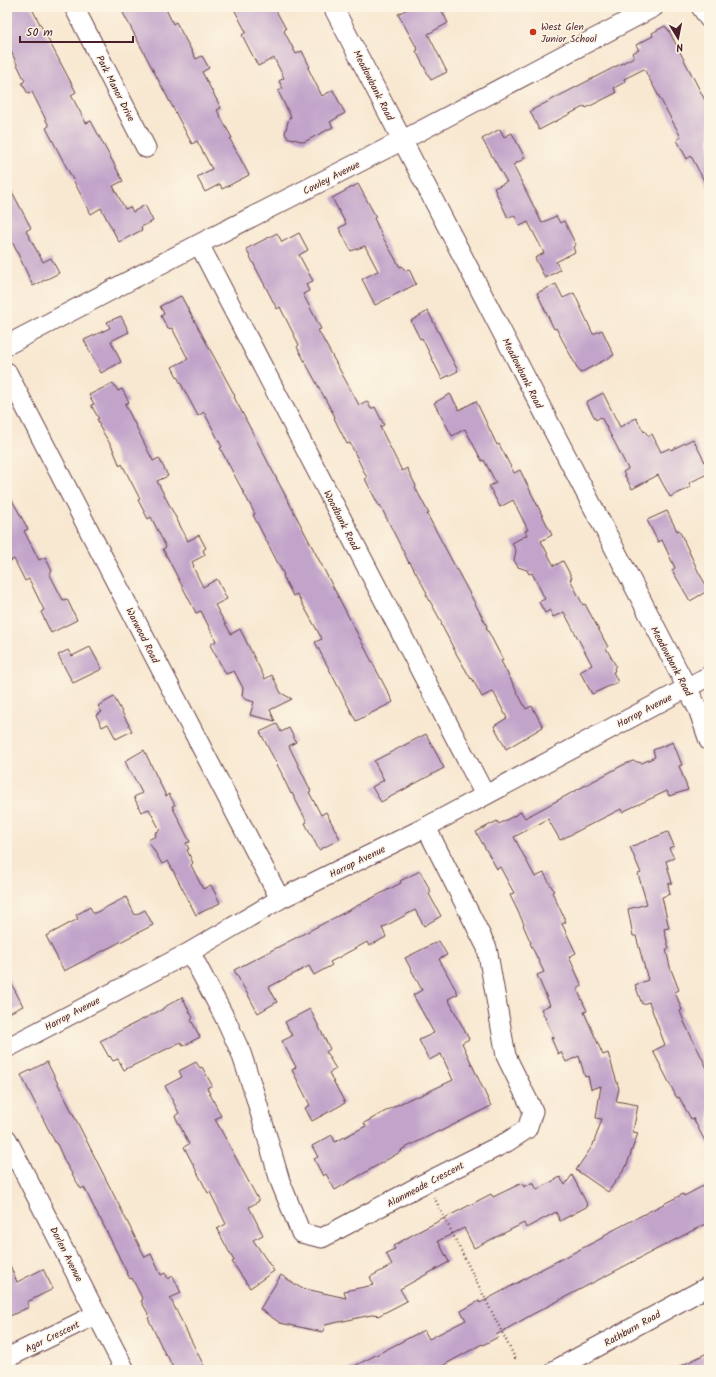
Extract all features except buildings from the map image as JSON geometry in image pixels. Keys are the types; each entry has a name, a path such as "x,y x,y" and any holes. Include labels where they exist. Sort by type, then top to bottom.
{"street":[{"name":"Park Manor Drive","path":"74,7 146,148"},
{"name":"Meadowbank Road","path":"333,7 699,712 709,741"},
{"name":"Cowley Avenue","path":"7,345 199,244 403,140 654,7"},
{"path":"701,7 709,19"},
{"name":"Woodbank Road","path":"199,244 485,796"},
{"name":"Warwood Road","path":"7,372 280,899"},
{"name":"Harrop Avenue","path":"7,1048 190,952 280,899 426,827 709,676"},
{"name":"Alanmeade Crescent","path":"190,952 227,1022 241,1053 280,1181 301,1233 322,1238 507,1142 527,1129 533,1111 506,1056 487,948 426,827"},
{"name":"Dorlen Avenue","path":"7,1139 125,1370"},
{"name":"Rathburn Road","path":"555,1370 709,1286"},
{"name":"Agar Crescent","path":"7,1358 97,1314"}],"path":[{"path":"426,1183 516,1360"}],"place":[{"name":"West Glen Junior School","path":"533,32"}]}
